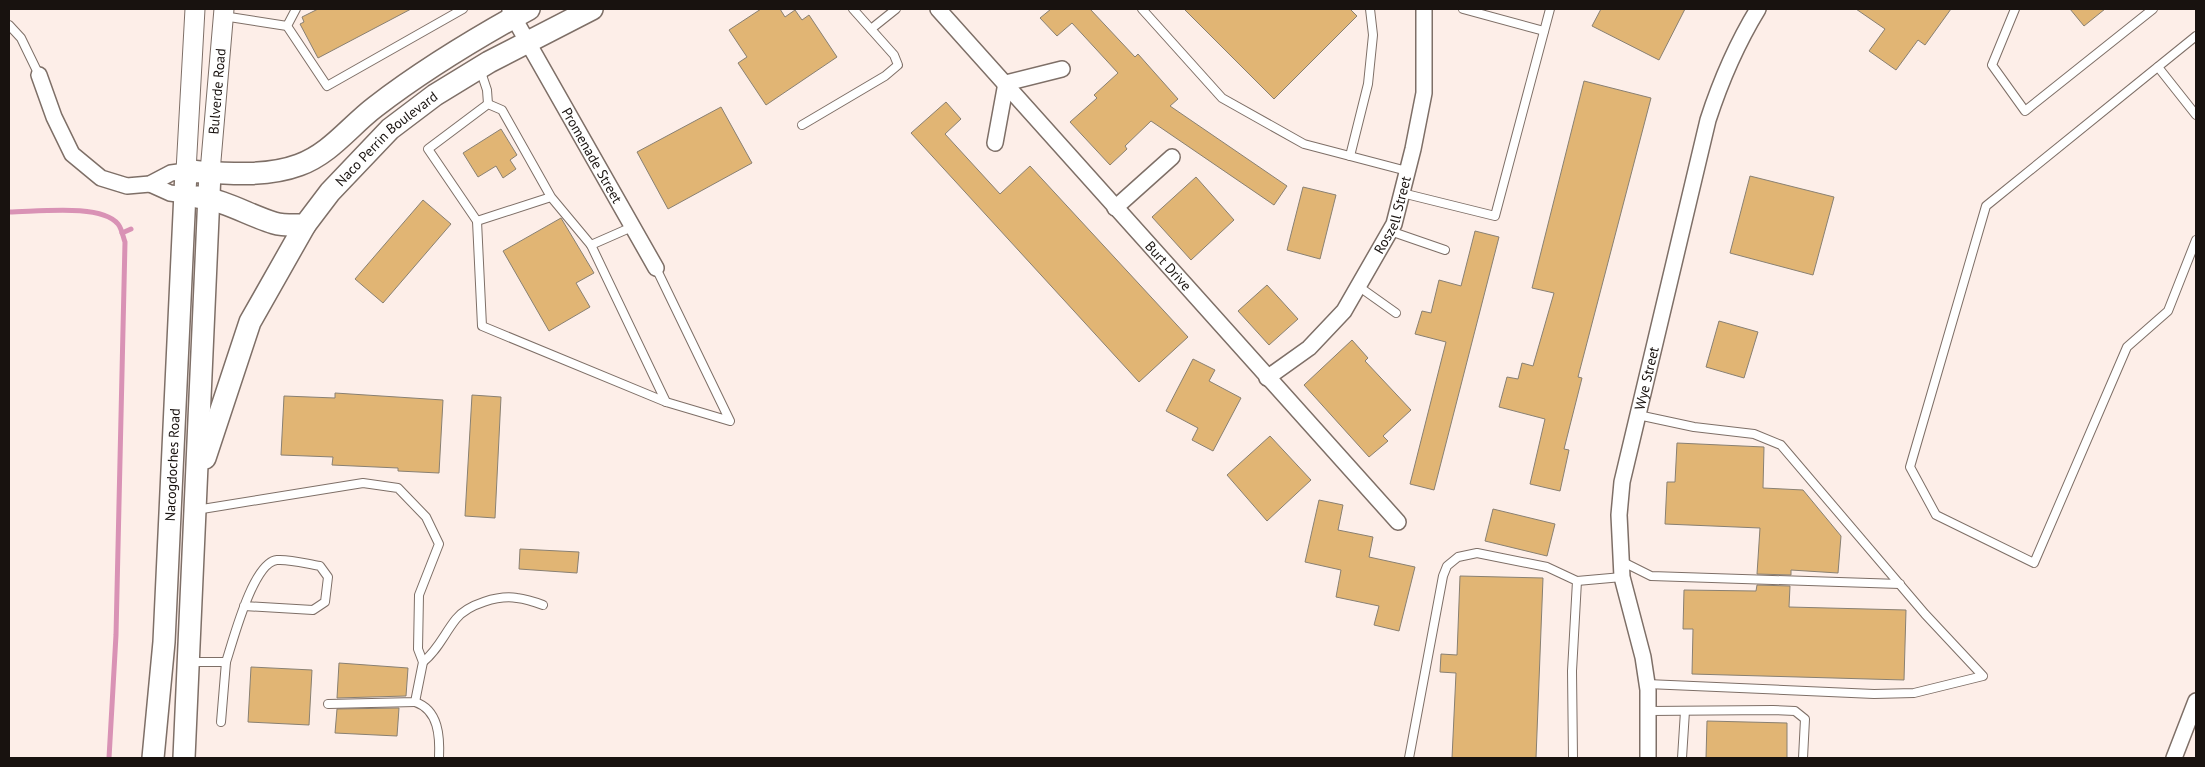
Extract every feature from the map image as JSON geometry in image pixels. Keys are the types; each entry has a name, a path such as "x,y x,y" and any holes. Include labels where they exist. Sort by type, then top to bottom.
{"main road":[{"name":"Naco Perrin Boulevard","path":"198,482 250,322 306,225 330,192 390,129 435,95 479,68 592,9"},
{"name":"Naco Perrin Boulevard","path":"186,171 267,173 300,165 332,146 372,109 406,84 517,12"},
{"name":"Nacogdoches Road","path":"153,758 164,642 186,171"},
{"name":"Nacogdoches Road","path":"184,758 198,482 210,172"},
{"path":"185,195 209,198 276,224 306,225"}],"street":[{"name":"Bulverde Road","path":"186,171 195,9"},
{"name":"Burt Drive","path":"938,9 1398,522"},
{"name":"Roszell Street","path":"1267,378 1309,348 1344,311 1394,224 1408,171 1424,93 1424,9"},
{"name":"Wye Street","path":"1648,758 1648,684 1643,657 1622,577 1619,515 1622,482 1708,120 1720,82 1738,42 1758,9"},
{"path":"517,12 527,44"},
{"name":"Bulverde Road","path":"210,172 223,13"},
{"name":"Promenade Street","path":"527,44 656,268"},
{"path":"995,143 1006,83 1062,69"},
{"path":"39,75 54,117 72,154 101,178 127,186 150,184 171,173 186,171"},
{"path":"1115,208 1172,157"},
{"path":"150,184 170,193 185,195"},
{"path":"2174,758 2193,718 2196,701"}],"lane":[{"path":"288,26 296,9"},
{"path":"223,13 288,26 327,86 463,9"},
{"path":"802,125 886,76 898,65 894,55 853,9"},
{"path":"871,28 896,9"},
{"path":"1142,9 1222,98 1304,144 1408,171"},
{"path":"1350,156 1368,84 1373,35 1370,9"},
{"path":"1463,9 1544,31"},
{"path":"1402,193 1495,216 1550,9"},
{"path":"2015,9 1992,65 2025,111 2154,9"},
{"path":"9,25 22,38 39,75"},
{"path":"2196,36 1986,206 1910,466 1936,515 2034,563 2127,347 2168,311 2196,240"},
{"path":"2158,67 2196,115"},
{"path":"479,68 487,90 488,104"},
{"path":"488,104 502,110 551,196 591,245 666,402"},
{"path":"488,104 428,149 478,221 482,326 666,402 730,421 656,268"},
{"path":"478,221 551,196"},
{"path":"591,245 632,227"},
{"path":"1390,232 1445,250"},
{"path":"1358,286 1396,313"},
{"path":"1638,415 1694,427 1754,434 1780,445 1900,584 1983,676 1906,693 1874,694 1648,684"},
{"path":"196,510 363,483 398,488 426,517 439,544 419,596 418,648 423,662 415,702"},
{"path":"1409,758 1439,590 1447,566 1458,557 1477,553 1547,567 1577,581 1622,577"},
{"path":"221,722 226,662 244,606 264,566 276,560 320,566 328,577 325,602 313,610 244,606"},
{"path":"1621,561 1651,576 1900,584"},
{"path":"1573,758 1572,671 1577,581"},
{"path":"423,662 435,652 456,618 468,610 506,597 523,598 543,605"},
{"path":"189,662 226,662"},
{"path":"328,704 415,702 423,706 436,722 440,737 439,758"},
{"path":"1682,758 1685,710"},
{"path":"1649,711 1795,711 1805,720 1803,758"}],"building":[{"path":"318,9 411,9 318,58 300,24 304,22 302,17"},
{"path":"761,9 780,9 785,17 795,10 802,20 809,15 837,57 766,105 738,63 747,57 729,30"},
{"path":"1051,9 1090,9 1135,57 1138,54 1178,99 1170,106 1287,186 1274,205 1151,121 1125,146 1127,149 1110,165 1070,122 1097,98 1094,95 1118,73 1072,23 1057,36 1040,18"},
{"path":"1184,9 1350,9 1357,16 1274,99"},
{"path":"1601,9 1685,9 1659,60 1592,26"},
{"path":"1856,9 1951,9 1925,45 1918,40 1896,70 1869,51 1885,29"},
{"path":"2070,9 2105,9 2084,26"},
{"path":"1584,81 1651,98 1578,377 1582,378 1564,449 1569,450 1560,491 1530,484 1545,419 1499,407 1507,377 1518,379 1522,363 1533,366 1554,293 1532,288"},
{"path":"946,102 961,119 945,134 1000,194 1030,166 1188,337 1139,382 911,133"},
{"path":"721,107 752,163 668,209 637,152"},
{"path":"501,129 517,155 510,160 516,169 503,178 496,166 478,177 463,153"},
{"path":"1750,176 1834,197 1813,275 1730,253"},
{"path":"1196,177 1234,220 1191,260 1152,217"},
{"path":"1303,187 1336,195 1320,259 1287,250"},
{"path":"423,200 451,224 383,303 355,279"},
{"path":"561,218 594,273 576,283 590,307 549,331 503,251"},
{"path":"1475,231 1499,237 1434,490 1410,484 1446,342 1415,334 1422,311 1431,313 1439,280 1461,286"},
{"path":"1267,285 1298,319 1269,345 1238,311"},
{"path":"1719,321 1758,332 1744,378 1706,367"},
{"path":"1352,340 1368,358 1365,361 1411,410 1383,436 1388,441 1369,457 1304,385"},
{"path":"1193,359 1215,370 1209,381 1241,398 1213,451 1192,440 1198,428 1166,411"},
{"path":"335,393 443,400 439,473 398,471 398,468 332,465 333,457 281,455 284,396 335,398"},
{"path":"472,395 501,397 495,518 465,516"},
{"path":"1270,436 1311,480 1267,521 1227,475"},
{"path":"1677,443 1764,447 1763,488 1803,490 1841,536 1838,573 1791,570 1791,575 1757,574 1760,528 1665,524 1667,482 1675,482"},
{"path":"1319,500 1343,505 1338,530 1373,537 1369,557 1415,567 1399,631 1374,625 1379,606 1336,597 1341,570 1305,562"},
{"path":"1493,509 1555,524 1547,556 1485,541"},
{"path":"520,549 579,552 577,573 519,569"},
{"path":"1460,576 1543,578 1536,758 1452,758 1456,673 1440,672 1441,654 1457,655"},
{"path":"1757,585 1790,586 1789,607 1906,610 1904,680 1692,674 1693,629 1683,629 1684,590 1756,591"},
{"path":"339,663 408,668 406,696 337,698"},
{"path":"251,667 312,670 309,725 248,722"},
{"path":"399,708 397,736 335,733 337,709"},
{"path":"1707,721 1787,723 1787,758 1706,758"}],"waterway":[{"path":"9,212 67,210 97,213 110,217 118,224 125,242 116,635 109,758"},
{"path":"122,233 131,229"}]}
